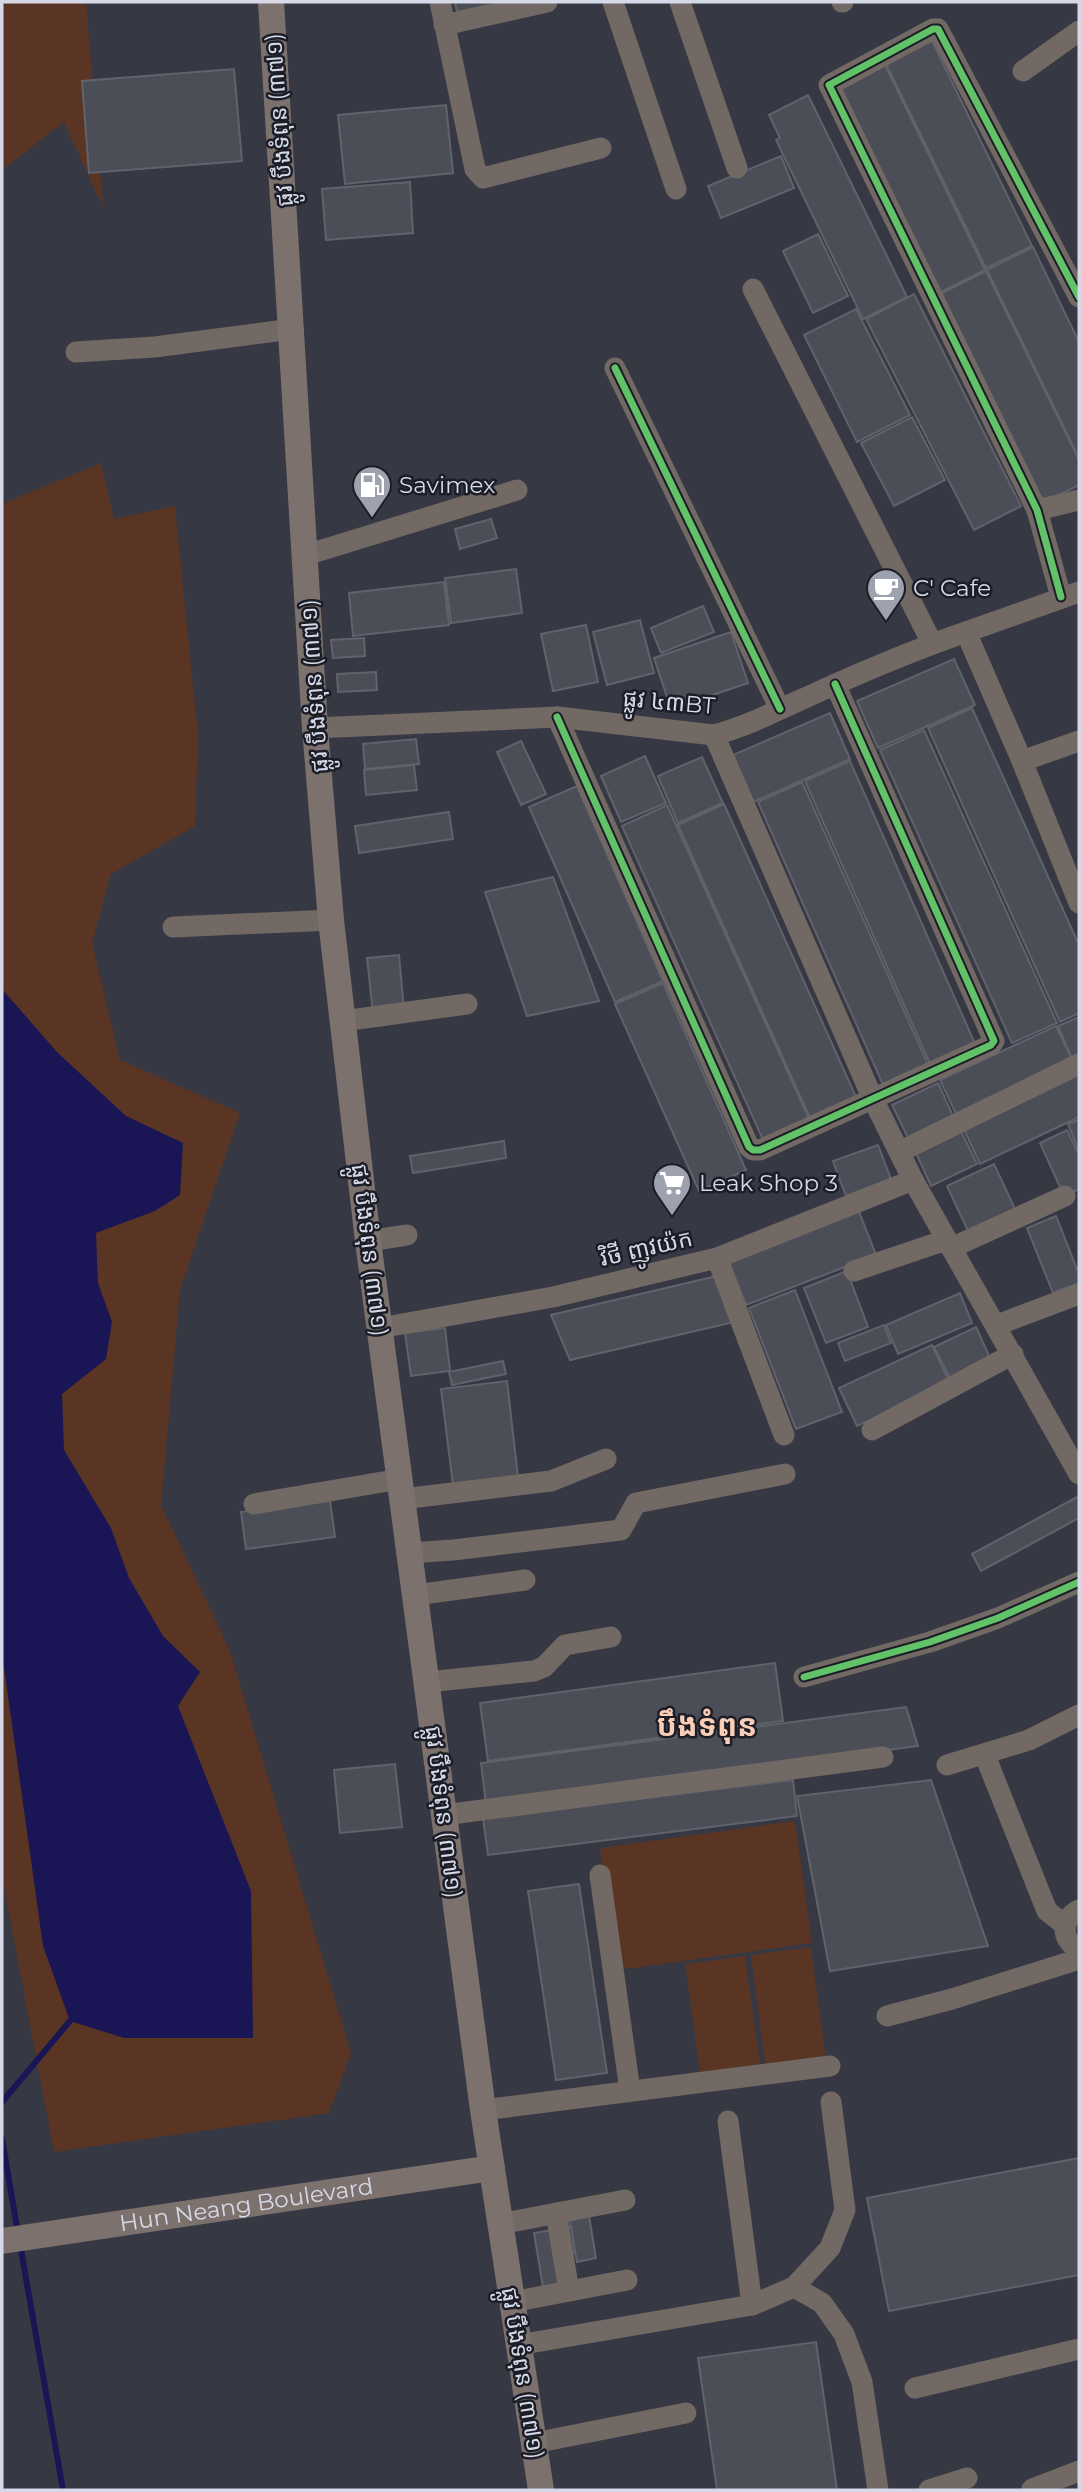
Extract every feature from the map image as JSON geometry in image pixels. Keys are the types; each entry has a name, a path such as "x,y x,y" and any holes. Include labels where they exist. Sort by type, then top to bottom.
{"main road":[{"name":"ផ្លូវ បឹងទំពុន (៣៧១)","path":"271,2 316,728 331,920 368,1241 483,2110 541,2490"},
{"name":"Hun Neang Boulevard","path":"2,2241 492,2168"}],"street":[{"path":"440,2 475,169 479,176 483,178 601,148"},
{"path":"444,25 547,2"},
{"path":"613,2 676,189"},
{"path":"680,2 737,169"},
{"path":"1070,594 1037,510 829,85 938,29 1079,297"},
{"path":"1023,71 1079,31"},
{"path":"753,289 932,643"},
{"path":"76,352 155,347 292,329"},
{"path":"615,368 780,709"},
{"path":"306,555 517,490"},
{"path":"1037,510 1079,500"},
{"name":"ផ្លូវ ៤៣BT","path":"316,728 557,717 714,735 735,730 932,643 1070,594"},
{"path":"966,632 1079,903"},
{"path":"557,717 749,1147 760,1150 994,1041 835,684"},
{"path":"714,735 872,1097 913,1180 1079,1474"},
{"path":"1022,761 1079,741"},
{"path":"173,927 331,920"},
{"path":"343,1021 467,1004"},
{"path":"900,1152 1079,1064"},
{"name":"វិថី ញូវយ៉ក","path":"380,1328 552,1297 717,1258 913,1180"},
{"path":"854,1271 949,1244 1065,1196"},
{"path":"368,1241 407,1235"},
{"path":"717,1258 784,1436"},
{"path":"997,1325 1079,1294"},
{"path":"872,1430 1013,1354"},
{"path":"254,1504 401,1489 551,1482 606,1459"},
{"path":"409,1553 621,1531 636,1503 785,1474"},
{"path":"415,1595 525,1580"},
{"path":"804,1677 930,1642 998,1618 1079,1582"},
{"path":"427,1682 534,1671 544,1667 565,1645 611,1637"},
{"path":"947,1765 1029,1740 1079,1715"},
{"path":"444,1815 883,1757"},
{"path":"988,1763 1047,1911 1072,1918 1065,1931 1069,1942 1079,1949"},
{"path":"600,1875 630,2091"},
{"path":"887,2016 952,1999 1073,1961 1079,1955"},
{"path":"483,2110 830,2066"},
{"path":"518,2345 752,2305 794,2287 830,2248 845,2210 831,2102"},
{"path":"728,2121 752,2305"},
{"path":"500,2224 625,2200"},
{"path":"556,2213 569,2291"},
{"path":"512,2302 627,2280"},
{"path":"794,2287 822,2303 844,2334 862,2382 878,2490"},
{"path":"915,2388 1079,2349"},
{"path":"534,2442 686,2413"},
{"path":"1032,2489 1079,2471"},
{"path":"929,2490 967,2479"}],"shaded area":[{"path":"2,2 86,2 103,208 64,122 2,170"},
{"path":"101,463 114,519 175,506 198,734 195,826 111,874 92,943 120,1060 240,1113 180,1290 161,1505 230,1651 351,2053 329,2113 54,2152 2,1876 2,504"},
{"path":"2,989 57,1052 126,1116 183,1143 180,1195 155,1211 96,1233 98,1283 112,1322 106,1359 62,1394 64,1450 111,1528 129,1578 163,1636 200,1672 178,1706 251,1891 253,2038 124,2038 70,2021 43,1946 2,1653"},
{"path":"795,1821 812,1943 617,1970 600,1848"},
{"path":"811,1947 826,2062 766,2070 751,1955"},
{"path":"745,1956 761,2071 701,2079 685,1964"}],"building":[{"path":"455,2 505,2 457,12"},
{"path":"932,41 1032,246 986,268 886,64"},
{"path":"885,65 985,270 939,293 839,88"},
{"path":"234,69 242,161 89,173 82,81"},
{"path":"808,95 907,297 863,319 776,140 780,138 769,115"},
{"path":"446,105 453,173 345,184 338,115"},
{"path":"781,156 794,188 721,218 708,186"},
{"path":"410,182 413,233 326,240 322,189"},
{"path":"818,234 848,296 813,313 783,251"},
{"path":"1033,247 1079,342 1079,458 987,270"},
{"path":"986,271 1079,460 1079,485 1043,503 940,294"},
{"path":"914,294 1021,506 974,530 866,319"},
{"path":"856,309 910,415 857,442 804,335"},
{"path":"912,417 945,480 894,506 861,443"},
{"path":"491,519 497,538 460,549 455,529"},
{"path":"516,569 522,613 451,623 445,578"},
{"path":"444,582 449,625 353,636 349,593"},
{"path":"703,606 714,632 661,653 651,628"},
{"path":"640,620 654,673 607,685 593,632"},
{"path":"586,625 598,682 553,691 541,634"},
{"path":"731,632 748,683 671,709 654,658"},
{"path":"364,638 365,656 333,658 331,640"},
{"path":"954,659 975,705 878,748 857,701"},
{"path":"376,672 377,690 338,692 337,674"},
{"path":"972,708 1079,945 1079,1013 1060,1022 928,728"},
{"path":"830,713 850,759 753,802 733,755"},
{"path":"924,730 1057,1023 1012,1043 880,750"},
{"path":"416,739 419,764 365,769 363,744"},
{"path":"521,741 546,794 521,805 497,752"},
{"path":"645,756 666,803 621,822 601,776"},
{"path":"702,757 723,803 678,823 658,776"},
{"path":"850,761 976,1046 931,1066 805,781"},
{"path":"414,765 417,790 366,795 364,770"},
{"path":"802,782 929,1067 884,1087 758,802"},
{"path":"577,786 663,981 615,1002 529,807"},
{"path":"724,804 856,1097 810,1118 678,825"},
{"path":"667,805 809,1119 763,1140 622,826"},
{"path":"449,812 453,839 359,853 355,826"},
{"path":"553,877 599,1001 527,1016 485,892"},
{"path":"399,955 404,1010 373,1013 367,958"},
{"path":"663,983 746,1170 699,1191 615,1004"},
{"path":"1079,1017 1079,1056 1072,1059 1058,1026"},
{"path":"1056,1026 1074,1064 958,1118 940,1080"},
{"path":"1079,1074 1079,1117 980,1164 962,1125"},
{"path":"938,1083 953,1116 908,1138 892,1105"},
{"path":"1079,1120 1079,1151 1068,1124"},
{"path":"1067,1130 1079,1155 1079,1189 1064,1196 1040,1143"},
{"path":"961,1131 977,1164 931,1186 916,1153"},
{"path":"504,1141 506,1158 413,1173 410,1156"},
{"path":"878,1145 891,1179 846,1196 833,1161"},
{"path":"994,1164 1015,1209 968,1231 947,1186"},
{"path":"858,1209 876,1255 746,1305 728,1259"},
{"path":"1056,1216 1079,1274 1079,1283 1053,1293 1027,1228"},
{"path":"847,1271 868,1327 826,1343 804,1288"},
{"path":"717,1276 734,1322 570,1360 551,1315"},
{"path":"795,1290 842,1412 796,1429 749,1308"},
{"path":"960,1293 972,1323 898,1354 886,1325"},
{"path":"884,1325 891,1343 845,1361 838,1343"},
{"path":"976,1327 990,1358 950,1378 934,1347"},
{"path":"445,1328 450,1371 411,1376 405,1333"},
{"path":"932,1345 950,1383 857,1426 839,1388"},
{"path":"503,1361 506,1374 452,1385 449,1372"},
{"path":"507,1381 518,1477 453,1485 441,1389"},
{"path":"1079,1496 1079,1518 981,1571 972,1554"},
{"path":"330,1501 335,1537 246,1549 241,1512"},
{"path":"775,1663 783,1721 488,1761 480,1703"},
{"path":"906,1707 918,1746 486,1804 481,1763"},
{"path":"395,1764 402,1827 340,1833 334,1770"},
{"path":"793,1780 797,1816 488,1855 483,1818"},
{"path":"931,1780 988,1946 830,1971 797,1796"},
{"path":"579,1884 607,2073 556,2080 528,1891"},
{"path":"1079,2158 1079,2275 889,2311 867,2198"},
{"path":"589,2216 596,2258 577,2262 569,2219"},
{"path":"571,2227 575,2253 568,2254 573,2282 543,2287 534,2233"},
{"path":"816,2342 837,2490 717,2490 698,2358"}],"waterway":[{"path":"2,2102 70,2021"},
{"path":"2,2139 18,2233"},
{"path":"20,2244 63,2490"}],"cycle path":[{"path":"1061,597 1037,510 829,85 933,29 938,29 1079,297"},
{"path":"615,368 780,709"},
{"path":"557,717 749,1147 760,1150 991,1045 994,1041 835,684"},
{"path":"804,1677 930,1642 998,1618 1079,1582"}],"place":[{"name":"Savimex","path":"372,519"},
{"name":"C' Cafe","path":"886,622"},
{"name":"Leak Shop 3","path":"672,1217"}],"district":[{"name":"បឹងទំពុន","path":"707,1726"}]}
